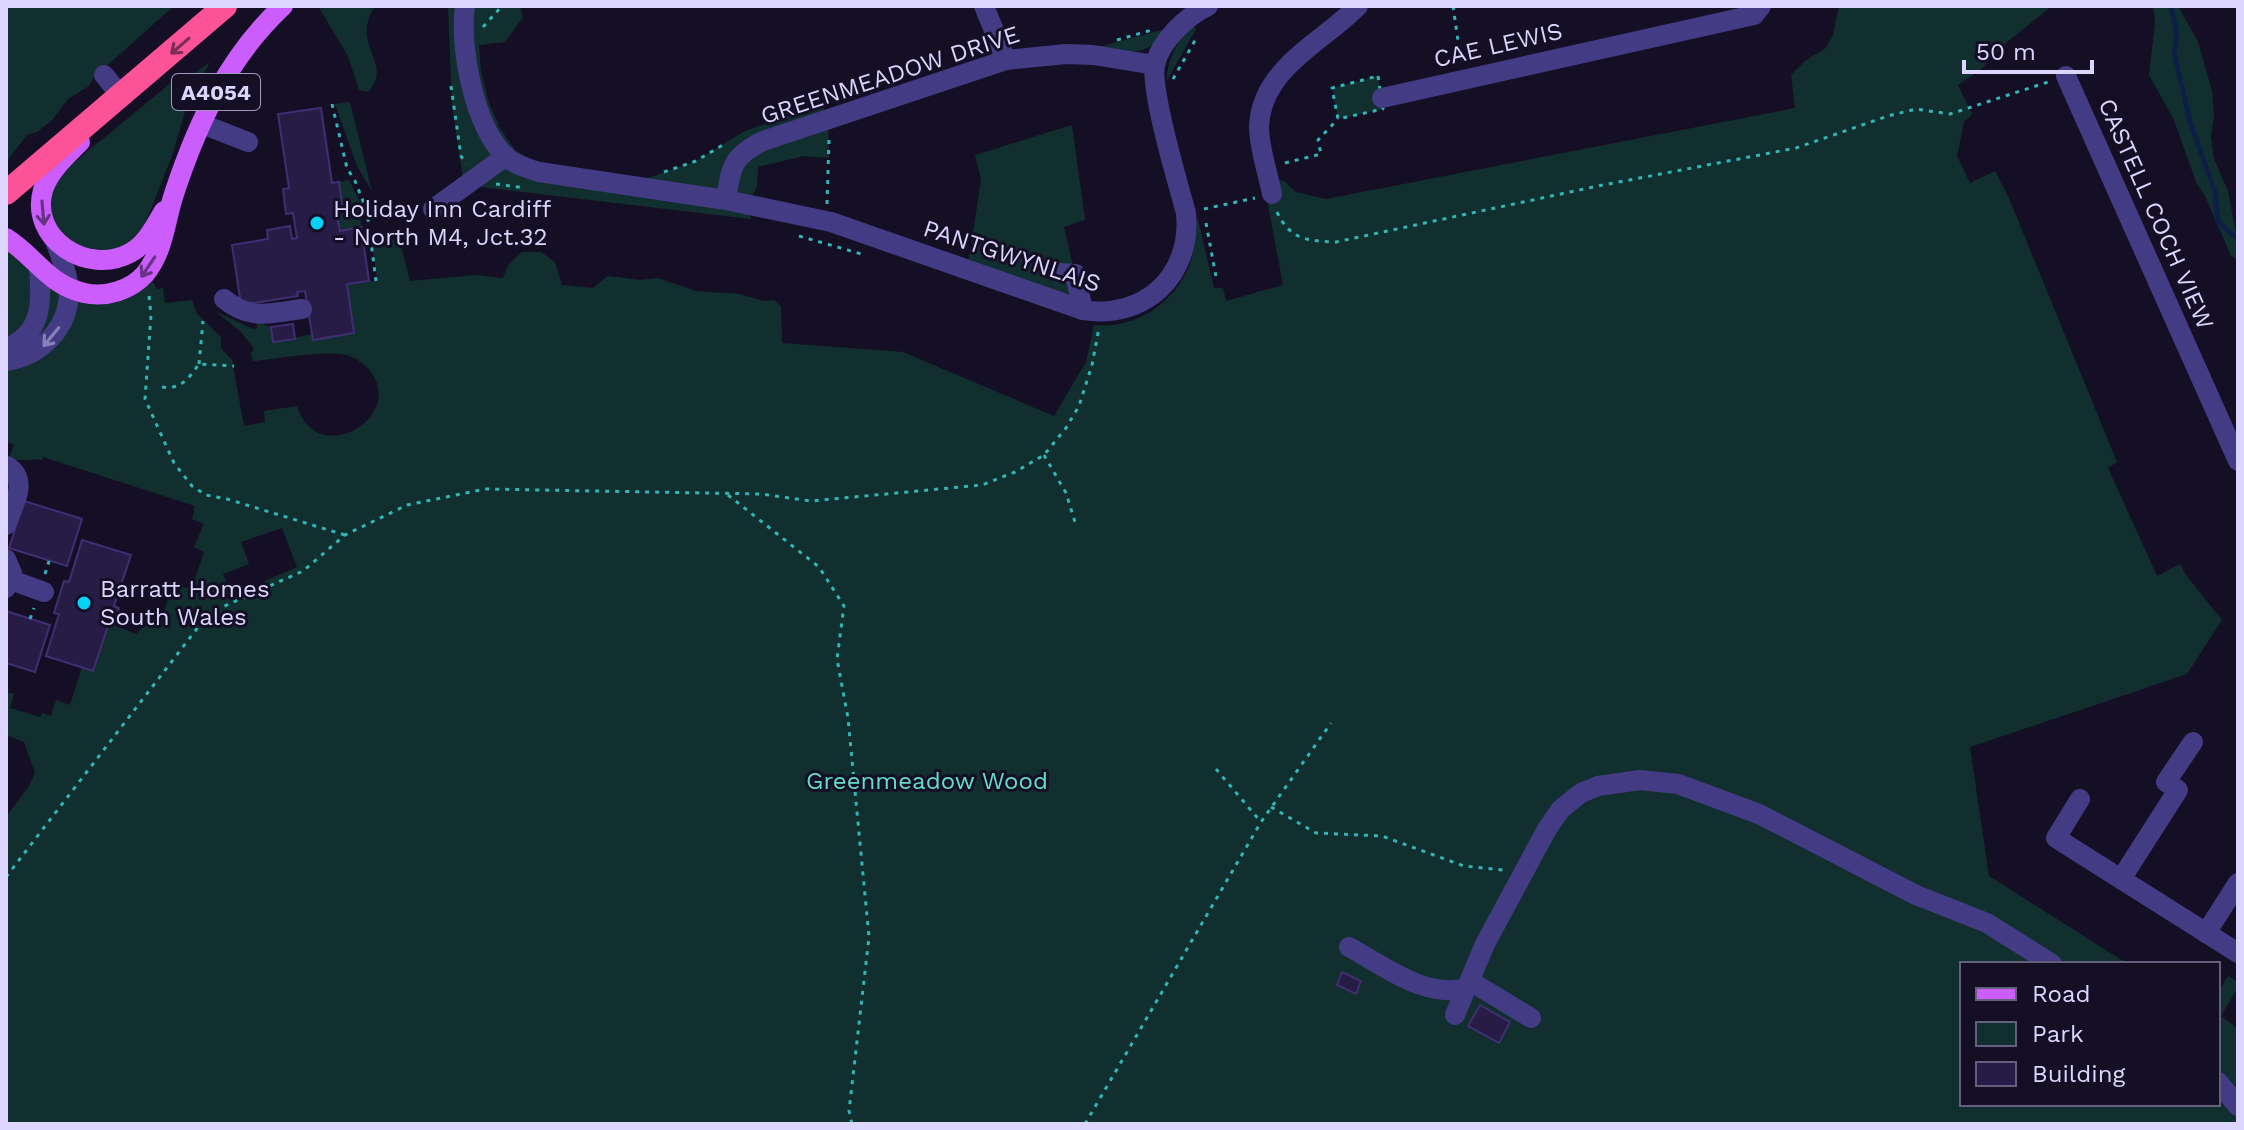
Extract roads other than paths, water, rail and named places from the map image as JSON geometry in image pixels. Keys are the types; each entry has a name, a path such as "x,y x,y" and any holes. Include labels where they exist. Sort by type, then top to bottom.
{"highway":[{"path":"6,193 225,6"}],"main road":[{"name":"A4054","path":"69,288 87,294 108,294 127,288 147,271 161,244 174,194 220,85 237,57 283,6"},
{"path":"55,241 43,222 41,208 43,191 50,175 128,91"},
{"name":"A4054","path":"55,241 85,258 98,260 132,253 144,242 174,194"},
{"path":"6,238 49,277 69,288"}],"street":[{"path":"465,6 469,82 480,111 506,156 522,167 539,172 726,200"},
{"path":"984,6 1006,60"},
{"path":"1155,65 1168,41 1191,28 1189,15 1208,6"},
{"path":"1272,194 1259,128 1274,83 1290,63 1358,6"},
{"name":"CAE LEWIS","path":"1382,98 1754,15 1761,6"},
{"name":"GREENMEADOW DRIVE","path":"726,200 731,168 742,151 763,141 1006,60 1066,54 1155,65"},
{"name":"PANTGWYNLAIS","path":"726,200 826,221 1092,312 1134,307 1160,290 1185,246 1187,231 1186,213 1159,104 1155,65"},
{"path":"104,75 128,91"},
{"name":"CASTELL COCH VIEW","path":"2066,76 2238,461"},
{"path":"202,124 248,142"},
{"path":"433,209 506,156"},
{"path":"6,361 28,356 52,338 65,312 69,288 55,241"},
{"path":"6,348 23,339 37,319 41,301 39,268"},
{"path":"1060,273 1075,274 1092,312"},
{"path":"224,299 236,309 253,315 302,309"},
{"path":"6,525 27,484 7,466"},
{"path":"6,559 11,566 8,584 44,592"},
{"path":"2121,879 2178,790 2166,782 2193,742"},
{"path":"1455,1015 1485,944 1561,809 1581,793 1598,786 1640,780 1678,784 1759,814 1916,895 1987,923 2049,962"},
{"path":"2080,799 2056,838 2238,953"},
{"path":"2206,933 2238,883"},
{"path":"1349,947 1425,987 1449,992 1468,984"},
{"path":"1468,984 1531,1018"},
{"path":"2220,1084 2238,1106"}],"waterway":[{"path":"2171,6 2177,36 2174,52 2190,122 2215,192 2218,222 2238,239"}],"place":[{"name":"Holiday Inn Cardiff - North M4, Jct.32","path":"317,223"},
{"name":"Barratt Homes South Wales","path":"84,603"}],"park label":[{"name":"Greenmeadow Wood","path":"927,781"}]}
